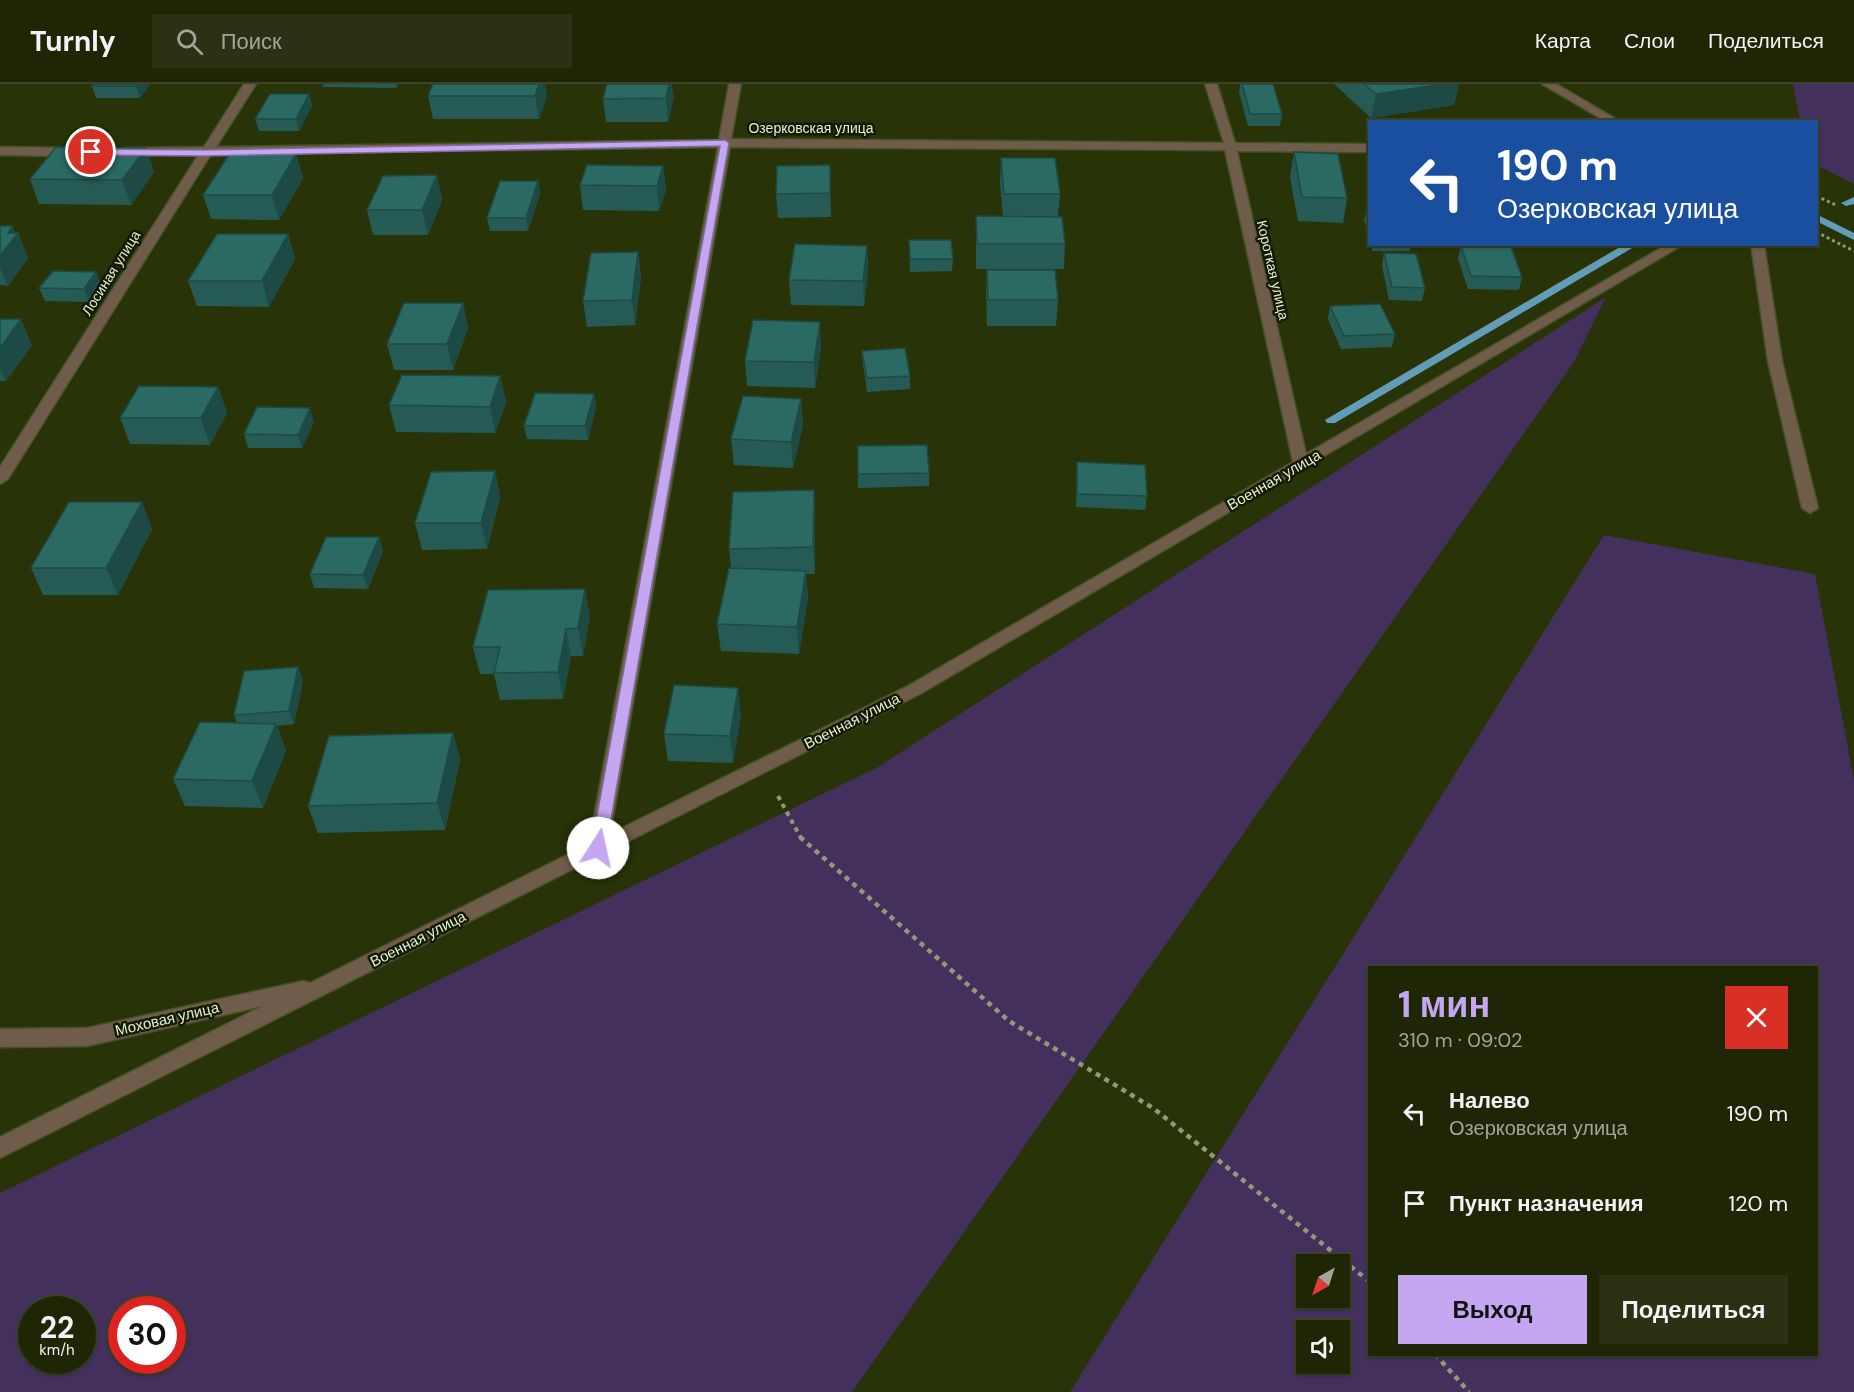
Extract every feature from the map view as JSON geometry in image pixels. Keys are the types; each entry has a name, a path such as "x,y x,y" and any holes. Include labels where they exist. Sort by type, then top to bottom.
{"street":[{"name":"Лосиная улица","path":"0,479 204,153 250,84"},
{"path":"598,848 735,84"},
{"name":"Короткая улица","path":"1211,84 1230,146 1301,465"},
{"path":"1548,84 1612,120"},
{"name":"Озерковская улица","path":"113,152 204,153 725,143 1368,148"},
{"path":"0,151 91,152"},
{"name":"Военная улица","path":"0,1148 914,690 1675,246"},
{"path":"1756,246 1775,361 1810,508"},
{"name":"Моховая улица","path":"0,1038 87,1037 331,982"}],"path":[{"path":"1818,197 1838,206"},
{"path":"1818,233 1854,251"},
{"path":"761,766 802,840 1009,1021 1153,1108 1368,1280"},
{"path":"1437,1356 1469,1392"}],"shaded area":[{"path":"1793,84 1854,84 1854,184 1818,166 1818,120 1800,120"},
{"path":"1606,297 1574,362 852,1392 0,1392 0,1193 878,767"},
{"path":"1604,535 1815,574 1854,780 1854,1392 1070,1392"}],"building":[{"path":"94,84 138,84 136,86 92,86"},
{"path":"433,84 539,84 535,96 428,96"},
{"path":"607,84 669,84 666,98 603,99"},
{"path":"1242,84 1273,84 1282,114 1250,114"},
{"path":"1364,84 1443,84 1376,94"},
{"path":"270,94 309,94 296,119 255,119"},
{"path":"56,147 146,148 122,180 30,179"},
{"path":"1294,152 1338,154 1347,198 1302,197"},
{"path":"230,153 296,154 272,195 203,195"},
{"path":"1001,158 1055,158 1060,194 1004,194"},
{"path":"587,165 663,166 657,186 580,185"},
{"path":"830,165 830,193 776,194 777,166"},
{"path":"437,175 422,210 367,210 383,176"},
{"path":"500,181 538,181 526,218 487,218"},
{"path":"976,216 1062,217 1065,244 977,244"},
{"path":"0,226 13,226 8,233 18,233 0,256"},
{"path":"217,234 288,234 262,281 188,281"},
{"path":"909,240 951,240 953,259 910,259"},
{"path":"795,244 867,246 863,281 789,280"},
{"path":"1461,246 1511,247 1522,277 1471,276"},
{"path":"638,252 632,300 583,301 591,253"},
{"path":"1384,253 1416,254 1425,288 1392,287"},
{"path":"987,270 1055,270 1058,300 988,300"},
{"path":"53,271 96,272 84,289 39,288"},
{"path":"404,303 463,303 447,344 387,344"},
{"path":"1380,304 1395,334 1344,336 1330,306"},
{"path":"0,319 21,319 0,348"},
{"path":"753,320 820,322 814,362 745,361"},
{"path":"905,348 910,376 867,378 862,351"},
{"path":"402,375 500,376 490,407 389,405"},
{"path":"139,386 218,387 201,418 120,418"},
{"path":"535,393 594,394 585,426 524,426"},
{"path":"743,396 801,399 791,442 731,439"},
{"path":"257,407 310,408 298,435 244,434"},
{"path":"927,445 929,473 858,474 858,446"},
{"path":"1077,462 1145,465 1147,496 1077,494"},
{"path":"495,471 481,523 415,523 431,472"},
{"path":"814,490 813,547 729,549 733,492"},
{"path":"69,502 142,502 106,568 31,568"},
{"path":"326,537 379,537 363,575 310,574"},
{"path":"729,568 806,571 797,627 717,624"},
{"path":"585,589 578,628 566,629 558,672 494,673 500,647 473,647 488,590"},
{"path":"298,667 289,711 234,715 244,671"},
{"path":"674,685 738,688 730,736 664,734"},
{"path":"200,722 276,724 252,781 173,779"},
{"path":"453,733 437,803 308,806 329,736"}],"waterway":[{"path":"1846,203 1854,200"},
{"path":"1818,218 1854,237"},
{"path":"1331,420 1631,246"}],"route":[{"path":"91,152 204,153 725,143 598,848"}]}
